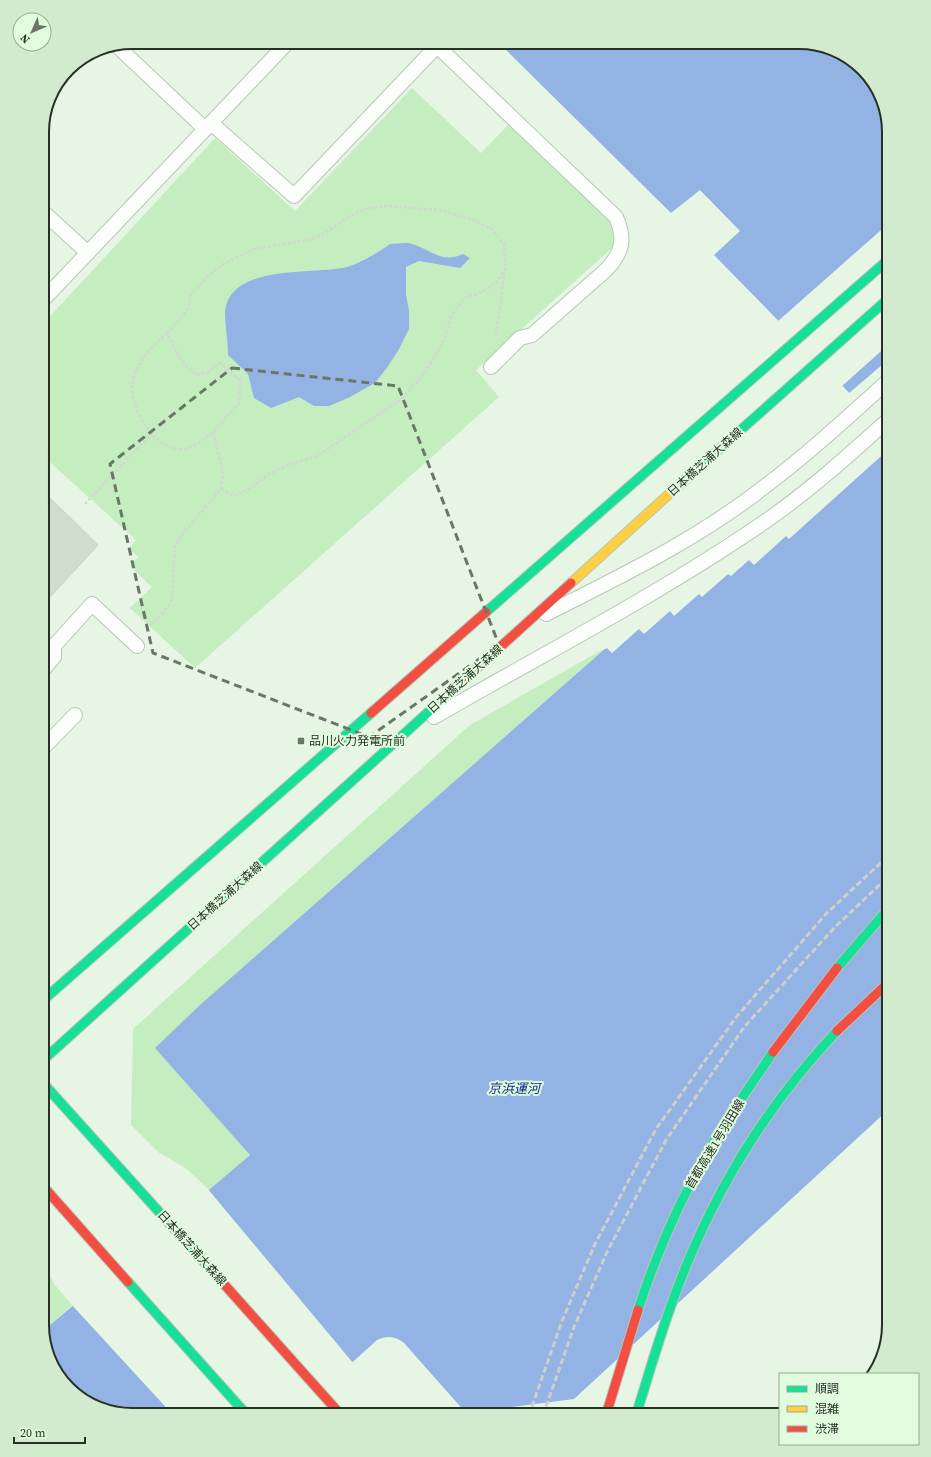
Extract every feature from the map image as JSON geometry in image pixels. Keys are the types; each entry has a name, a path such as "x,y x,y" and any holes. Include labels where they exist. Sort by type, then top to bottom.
{"main road":[{"path":"49,995 882,265"},
{"name":"日本橋芝浦大森線","path":"49,1055 882,304"},
{"name":"首都高速1号羽田線","path":"608,1408 650,1272 683,1198 710,1148 774,1051 834,972 882,916"},
{"path":"638,1408 679,1284 721,1190 749,1140 782,1094 822,1045 861,1006 882,988"},
{"name":"日本橋芝浦大森線","path":"49,1090 335,1408"},
{"path":"49,1194 241,1408"}],"lane":[{"path":"49,294 281,49"},
{"path":"122,50 208,126 294,196 430,49"},
{"path":"440,49 616,217 622,231 621,245 616,259 606,270 532,335 520,338 491,367"},
{"path":"49,217 88,253"},
{"path":"528,623 624,574 697,534 764,488 882,386"},
{"path":"406,733 672,582 762,524 841,462 882,425"},
{"path":"49,663 54,657 54,646 92,604 137,646"},
{"path":"49,742 75,715"}],"path":[{"path":"167,332 177,356 186,367 197,375 208,372 220,363 240,380 239,403 213,432 200,442 183,449 168,446 151,434 139,414 133,399 132,382 140,365 154,345 186,311 191,295 207,277 222,264 254,249 312,239 325,233 349,216 365,209 387,206 439,210 471,219 492,229 504,244 506,268 491,367"},
{"path":"221,489 234,496 251,488 269,474 291,464 317,456 400,400 421,378 443,343 452,315 465,298 482,292 496,283 506,268"},
{"path":"152,625 168,607 172,598 175,546 181,536 221,489 223,473 213,432"},
{"path":"85,504 151,434"}],"highlighted area":[{"path":"232,368 398,386 499,645 369,737 153,653 110,464"}],"green space":[{"path":"412,88 481,153 509,124 607,218 613,232 614,239 613,247 476,370 499,397 195,668 130,608 152,587 130,566 138,557 129,549 136,540 49,461 49,317 215,138 295,211"},
{"path":"607,647 201,1004 156,1048 250,1155 209,1190 187,1169 158,1152 131,1125 133,1029 470,725"},
{"path":"49,1274 54,1284 72,1305 49,1326"}],"water":[{"name":"京浜運河","path":"505,49 804,49 825,53 845,63 861,77 868,86 878,106 882,132 882,1115 574,1399 505,1408 462,1408 404,1343 398,1339 388,1337 377,1340 302,1408 127,1408 106,1404 95,1399 77,1387 63,1371 53,1351 49,1326 250,1155 155,1048 201,1004 871,415 714,255 740,231 700,190 671,213"},
{"path":"410,243 443,257 456,257 463,254 470,258 460,268 419,261 406,267 406,295 409,310 409,329 398,351 375,383 348,398 329,406 314,406 299,397 271,408 254,398 248,374 228,355 225,312 230,296 241,285 257,278 276,274 347,267 364,260 390,244"}],"pier":[{"path":"882,229 882,350 841,387 777,322"},
{"path":"882,365 882,455 789,539 786,536 754,565 749,560 731,576 728,574 702,597 699,594 674,616 670,611 644,634 639,629 612,653 607,648 598,652 868,414 848,394"},
{"path":"207,1188 354,1364 305,1408 167,1408 71,1304"}],"building":[{"path":"49,497 98,545 49,598"}],"railway":[{"path":"531,1408 562,1321 595,1244 656,1129 737,1016 826,914 882,862"},
{"path":"545,1408 574,1327 607,1252 666,1140 745,1026 835,927 882,883"}],"traffic: fast":[{"path":"486,612 882,265"},
{"path":"689,476 882,304"},
{"path":"49,1055 446,696"},
{"path":"49,995 371,713"},
{"path":"837,968 882,916"},
{"path":"638,1408 658,1343 687,1263 721,1191 741,1157 786,1091 837,1031"},
{"path":"638,1310 661,1248 698,1168 724,1124 773,1052"},
{"path":"49,1090 215,1274"},
{"path":"128,1282 241,1408"}],"traffic: slow":[{"path":"571,583 689,476"}],"traffic: jam":[{"path":"446,696 571,583"},
{"path":"371,713 486,612"},
{"path":"773,1052 837,968"},
{"path":"837,1031 882,989"},
{"path":"49,1193 128,1282"},
{"path":"215,1274 335,1408"},
{"path":"608,1408 638,1310"}],"place":[{"name":"品川火力発電所前","path":"301,741"}]}
